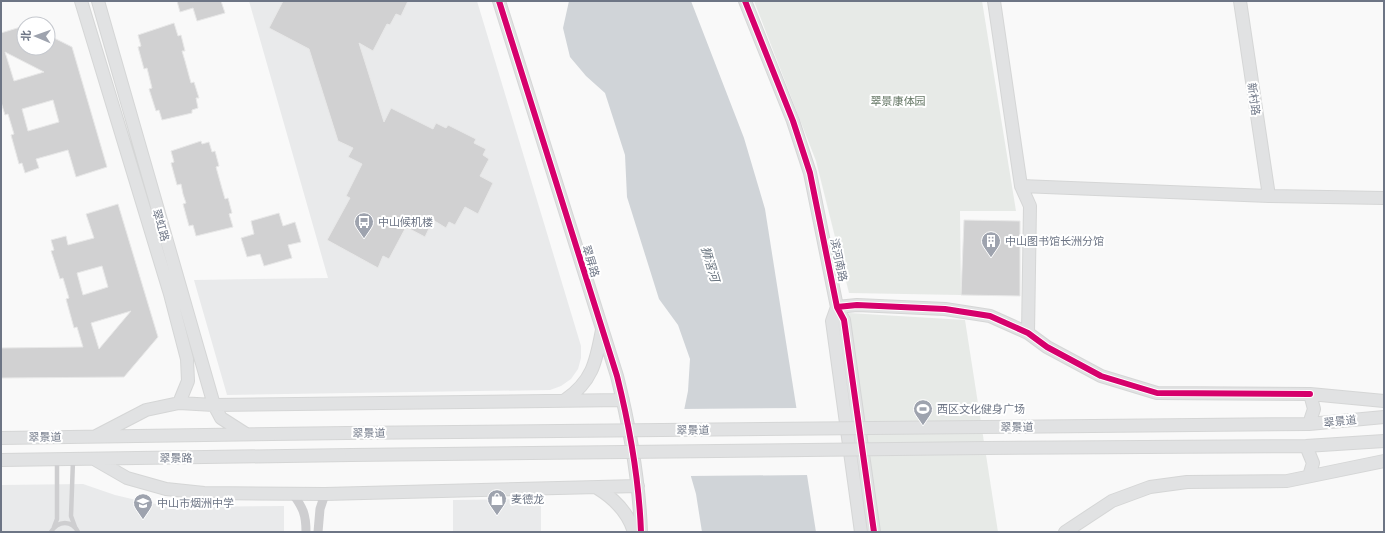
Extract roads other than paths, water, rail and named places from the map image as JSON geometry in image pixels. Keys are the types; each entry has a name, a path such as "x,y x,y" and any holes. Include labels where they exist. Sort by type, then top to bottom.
{"main road":[{"name":"翠虹路","path":"82,1 168,286 187,359 188,381 179,403"},
{"name":"翠虹路","path":"98,1 214,405 221,418 246,434"},
{"name":"翠屏路","path":"499,1 623,400 632,439 638,486 641,532"},
{"name":"滨河南路","path":"745,1 793,121 810,173 837,307 844,320 874,532"},
{"path":"994,1 1021,186 1030,206 1028,333"},
{"name":"新村路","path":"1240,1 1269,196"},
{"path":"1021,186 1269,196 1384,198"},
{"path":"837,307 857,305 945,309 990,316 1028,333 1047,347 1101,376 1157,393 1310,394 1384,401"},
{"name":"滨河南路","path":"837,307 832,321 861,532"},
{"path":"565,400 582,387 593,369 602,329"},
{"path":"1309,424 1314,409 1310,394"},
{"path":"96,436 146,410 179,403 214,405 623,400"},
{"name":"翠景道","path":"1,438 246,434 1309,424 1384,417"},
{"name":"翠景路","path":"1,460 985,448 1306,446 1384,441"},
{"path":"1306,446 1313,462 1310,476"},
{"path":"94,459 127,478 166,489 204,493 326,494 638,486"},
{"path":"1065,532 1112,501 1150,487 1187,482 1287,481 1384,461"},
{"path":"597,488 618,504 626,514 634,532"}],"street":[{"path":"293,494 304,510 306,518 306,532"},
{"path":"318,532 320,509 326,494"}],"lane":[{"path":"51,532 58,519 58,459"},
{"path":"72,459 71,516 78,532"},
{"path":"54,527 62,523 71,524 75,527"}],"water":[{"name":"狮滘河","path":"569,1 691,1 744,138 765,209 816,532 702,532 696,494 679,435 688,391 690,359 678,325 659,299 627,197 625,155 605,93 586,76 570,57 563,28"}],"place":[{"name":"中山候机楼","path":"364,239"},
{"name":"中山图书馆长洲分馆","path":"991,258"},
{"name":"西区文化健身广场","path":"923,426"},
{"name":"麦德龙","path":"497,516"},
{"name":"中山市烟洲中学","path":"143,520"}],"park label":[{"name":"翠景康体园","path":"898,101"}]}
